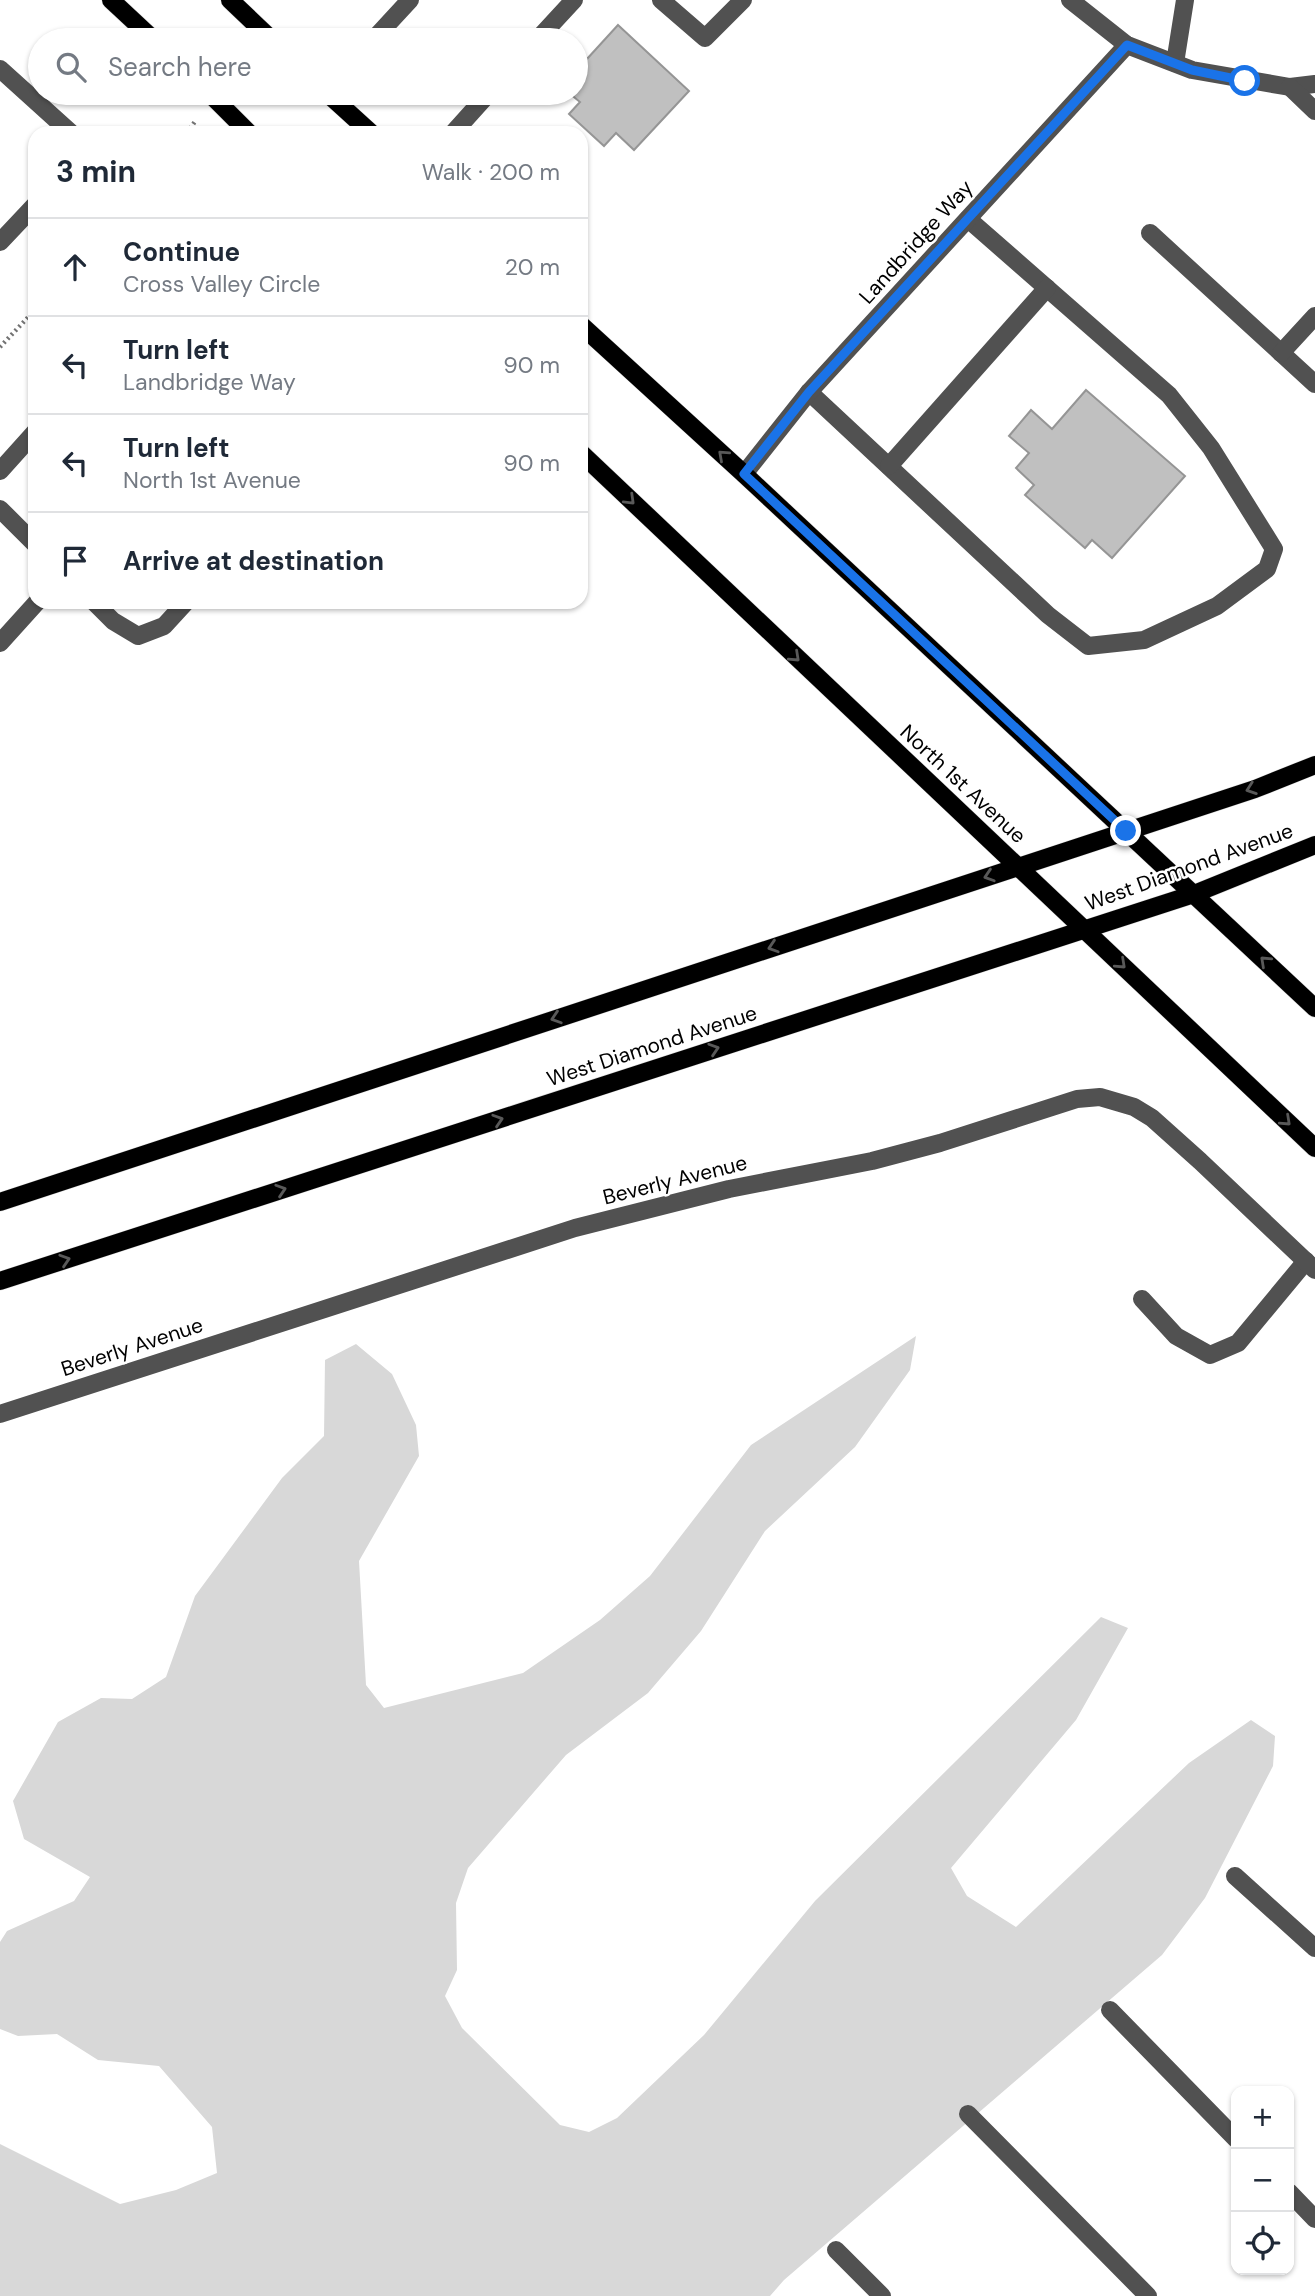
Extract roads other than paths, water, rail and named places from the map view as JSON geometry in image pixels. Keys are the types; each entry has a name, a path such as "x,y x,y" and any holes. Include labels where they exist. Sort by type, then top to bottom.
{"main road":[{"path":"111,0 140,28"},
{"path":"230,0 259,28"},
{"path":"221,105 242,126"},
{"path":"340,105 363,126"},
{"path":"588,331 1315,1008"},
{"name":"North 1st Avenue","path":"588,460 1315,1148"},
{"path":"0,1202 1255,789 1315,765"},
{"name":"West Diamond Avenue","path":"0,1281 1194,894 1315,845"}],"street":[{"path":"384,28 410,0"},
{"path":"548,28 574,0"},
{"path":"661,0 705,38 743,0"},
{"path":"1175,63 1185,0"},
{"path":"1072,1 1127,45 1192,70 1290,87 1315,84"},
{"name":"Landbridge Way","path":"744,474 809,392 1127,45"},
{"path":"1,71 28,95"},
{"path":"1290,87 1315,111"},
{"path":"39,105 63,126"},
{"path":"459,126 478,105"},
{"path":"0,242 28,212"},
{"path":"809,392 1048,615 1088,646 1144,640 1217,606 1267,569 1274,549 1211,448 1169,396 968,219"},
{"path":"1150,233 1315,384"},
{"path":"889,466 1047,288"},
{"path":"1281,353 1315,316"},
{"path":"0,471 28,440"},
{"path":"0,509 28,537"},
{"path":"0,643 31,609"},
{"path":"101,609 113,621 138,636 164,626 180,609"},
{"name":"Beverly Avenue","path":"0,1414 575,1228 729,1189 872,1161 940,1143 1077,1099 1100,1097 1134,1107 1152,1118 1200,1160 1310,1266"},
{"path":"1142,1299 1176,1336 1210,1355 1238,1343 1310,1266"},
{"path":"1235,1876 1315,1948"},
{"path":"1110,2010 1231,2134"},
{"path":"968,2114 1148,2296"},
{"path":"1294,2197 1315,2219"},
{"path":"836,2250 882,2296"}]}
